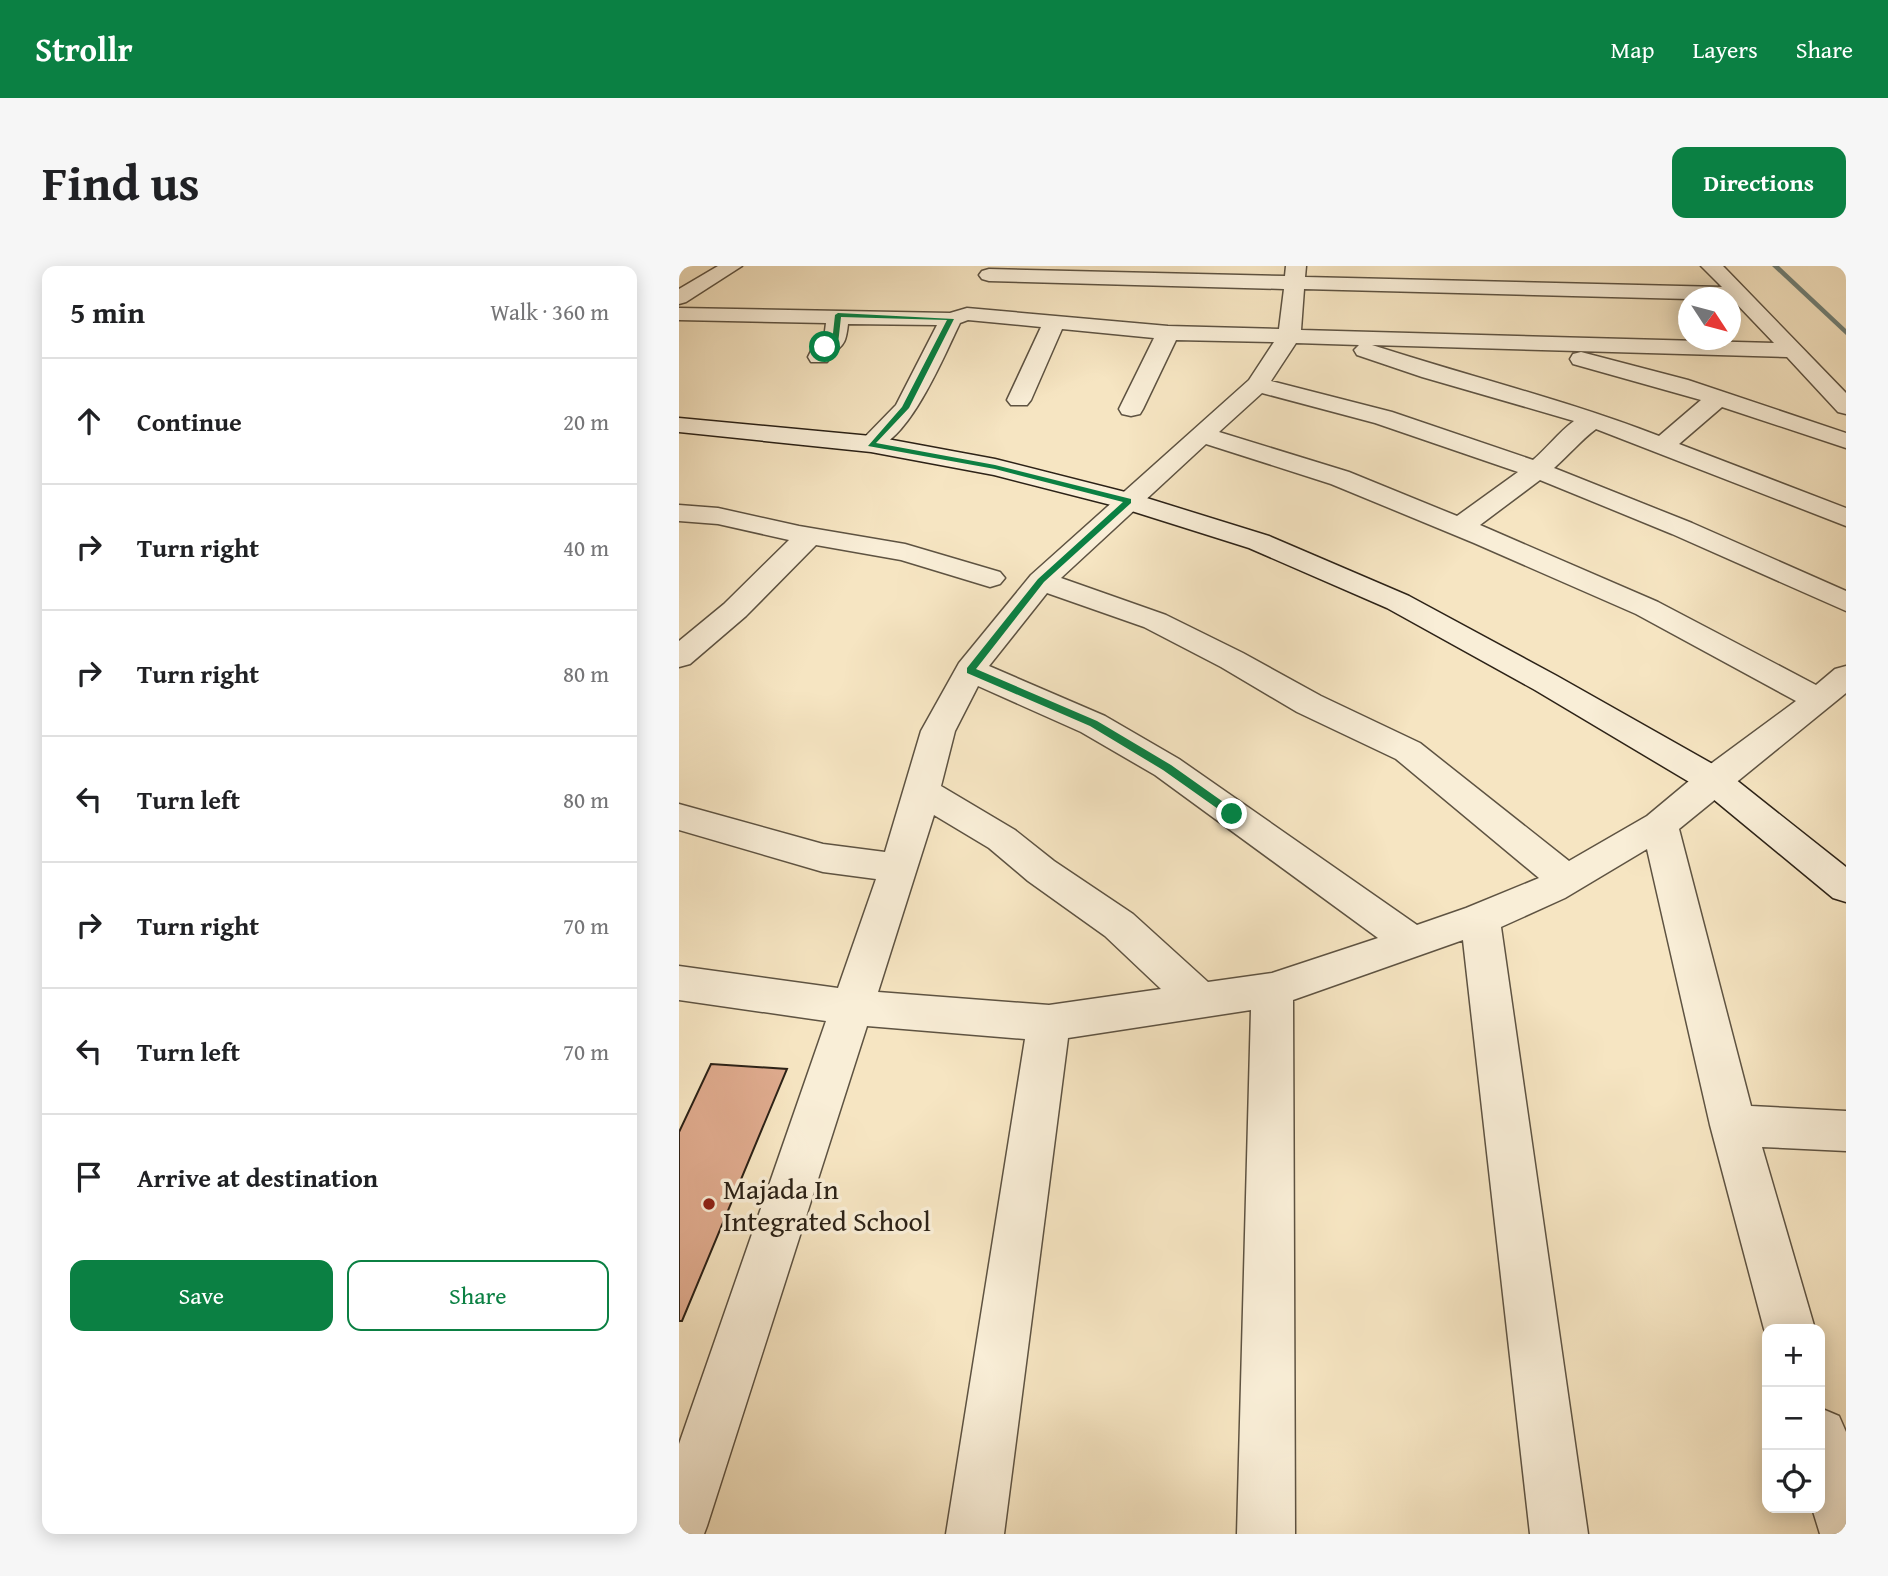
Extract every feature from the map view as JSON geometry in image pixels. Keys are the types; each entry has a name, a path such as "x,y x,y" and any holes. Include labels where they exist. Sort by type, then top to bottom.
{"street":[{"path":"679,298 732,266"},
{"path":"1711,266 1734,287"},
{"path":"870,444 905,408 959,316 991,270 1294,275 1678,291"},
{"path":"679,1526 923,792 938,731 970,670 1041,581 1257,384 1289,337 1294,275"},
{"path":"1741,294 1846,407"},
{"path":"679,314 959,316 1168,333 1793,350"},
{"path":"819,357 823,348 835,344 838,315"},
{"path":"1019,400 1054,323"},
{"path":"1131,409 1168,333"},
{"path":"1329,338 1430,372 1593,419 1846,518"},
{"path":"1514,342 1680,385 1846,441"},
{"path":"1257,384 1399,422 1537,470 1718,542 1846,602"},
{"path":"1663,446 1692,418 1719,398"},
{"path":"1460,527 1537,470 1563,447 1564,441 1593,419"},
{"path":"679,425 870,444 995,467 1128,501 1259,542 1398,601 1713,780 1846,888"},
{"path":"1202,435 1340,478 1460,527 1647,608 1819,700"},
{"path":"679,513 718,516 809,536 917,555 990,578"},
{"path":"679,657 735,610 809,536"},
{"path":"1041,581 1155,621 1232,660 1309,704 1408,751 1567,880"},
{"path":"970,670 1094,724 1167,767 1411,941"},
{"path":"679,983 851,1007 1049,1023 1272,990 1480,919 1567,880 1660,825 1846,676"},
{"path":"923,792 1002,839 1119,925 1201,1002"},
{"path":"679,817 823,858 898,868"},
{"path":"1660,825 1733,1125 1789,1324"},
{"path":"1480,919 1559,1534"},
{"path":"1266,1534 1272,990"},
{"path":"975,1534 1049,1023"},
{"path":"1733,1125 1846,1131"},
{"path":"1824,1450 1846,1528"}],"building":[{"name":"Majada In Integrated School","path":"711,1064 787,1069 682,1321 679,1321 679,1132"}],"waterway":[{"path":"1775,266 1846,333"}],"place":[{"name":"Majada In Integrated School","path":"709,1204"}],"route":[{"path":"825,347 835,344 838,315 951,319 905,408 870,444 995,467 1128,501 1041,581 970,670 1094,724 1167,767 1232,814"}]}
